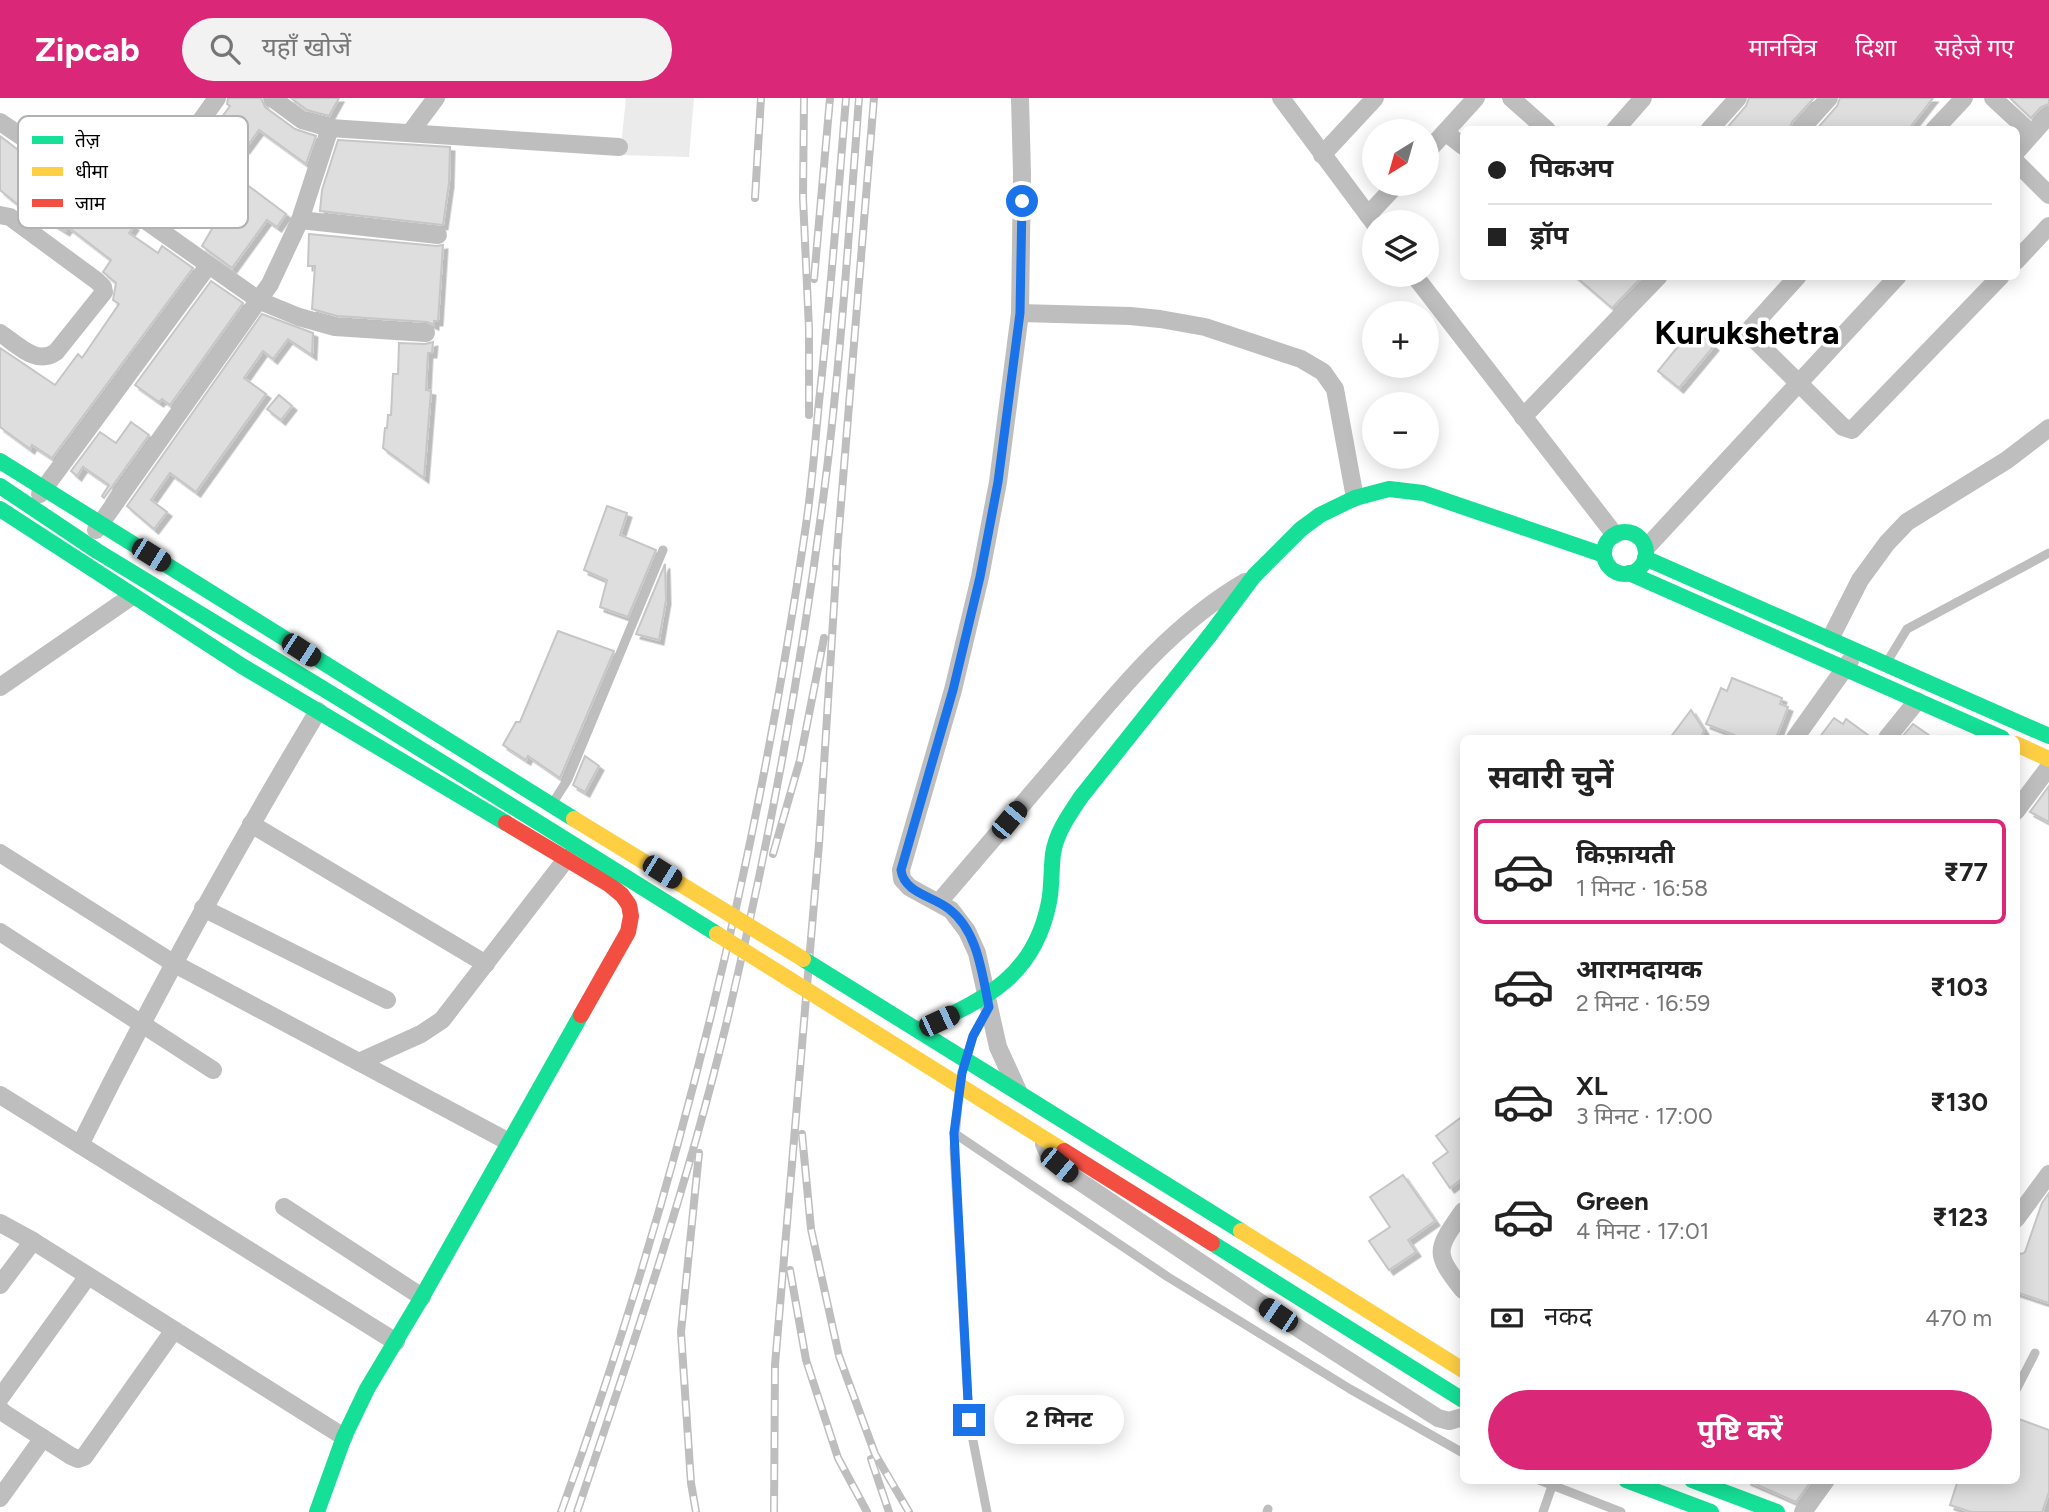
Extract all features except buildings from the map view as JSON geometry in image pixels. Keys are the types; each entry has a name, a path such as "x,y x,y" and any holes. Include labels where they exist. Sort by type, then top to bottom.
{"main road":[{"path":"0,461 1460,1368"},
{"path":"0,486 97,551 345,702 1460,1397"},
{"path":"918,1030 999,991 1017,972 1043,929 1055,844 1064,821 1254,576 1301,529 1320,515 1355,498 1389,489 1423,493 1604,555"},
{"path":"0,509 242,666 610,884 625,897 630,907 628,932 422,1297 367,1389 344,1437 317,1512"},
{"path":"1629,573 1639,568 1646,553 1643,542 1633,533 1627,532 1615,535 1606,543 1604,555 1610,567 1616,571 1629,573 1996,735"},
{"path":"1646,553 1830,639 2049,736"},
{"path":"2020,746 2049,759"},
{"path":"1637,1484 1711,1512"},
{"path":"1703,1484 1777,1512"}],"street":[{"path":"204,116 217,98"},
{"path":"272,98 302,120 330,128 620,147"},
{"path":"410,133 436,98"},
{"path":"1020,98 1023,174 1020,313 998,482 980,577 953,690 901,870 902,879 909,887 951,910 967,931 977,953 998,1047 1045,1146 1059,1165 1301,1330 1438,1418 1449,1420 1460,1418"},
{"path":"1281,98 1364,210"},
{"path":"1322,155 1375,98"},
{"path":"1439,139 1476,98"},
{"path":"1511,98 1542,126"},
{"path":"1618,126 1643,98"},
{"path":"1713,126 1738,98"},
{"path":"1804,126 1829,98"},
{"path":"1938,126 1964,98"},
{"path":"1993,98 2032,134"},
{"path":"2020,148 2049,115"},
{"path":"0,122 18,134"},
{"path":"76,559 260,301 283,261 300,220 330,128"},
{"path":"1445,132 1460,144"},
{"path":"2020,166 2049,195"},
{"path":"0,215 10,217 18,223"},
{"path":"300,220 438,235"},
{"path":"2020,257 2049,226"},
{"path":"0,333 34,356 43,359 50,357 104,292 97,281 25,228"},
{"path":"156,228 260,301 319,324 426,333"},
{"path":"19,522 208,266"},
{"path":"1523,416 1655,280"},
{"path":"1794,280 1750,329 1754,341 1843,427 1852,430 1997,280"},
{"path":"1646,553 1894,280"},
{"path":"1423,287 1615,535"},
{"path":"1020,313 1160,319 1205,327 1301,359 1323,373 1335,390 1355,498"},
{"path":"1830,639 1860,580 1887,543 1907,522 2007,460 2049,428"},
{"path":"939,902 1114,696 1182,628 1223,594 1254,576"},
{"path":"0,687 132,596"},
{"path":"1797,735 1857,651"},
{"path":"1889,735 1917,701"},
{"path":"80,1145 140,1023 203,908 318,711"},
{"path":"2020,806 2049,767"},
{"path":"251,824 486,964"},
{"path":"0,853 173,963 509,1142"},
{"path":"359,1062 433,1027 453,1008 567,858"},
{"path":"203,908 387,1000"},
{"path":"0,932 213,1070"},
{"path":"0,1095 396,1342"},
{"path":"2020,1214 2046,1185"},
{"path":"284,1207 422,1297"},
{"path":"1460,1215 1441,1245 1441,1256 1445,1267 1460,1286"},
{"path":"0,1223 33,1241 344,1437"},
{"path":"0,1285 33,1241"},
{"path":"0,1398 88,1276"},
{"path":"0,1409 71,1456 78,1459 84,1457 174,1330"},
{"path":"0,1498 43,1438"},
{"path":"1803,1512 1823,1484"}],"lane":[{"path":"531,836 568,779 663,550"},
{"path":"1886,664 1908,629 2049,553"},
{"path":"987,1512 969,1420 954,1133 962,1073 973,1036 989,1007"},
{"path":"954,1133 1168,1277 1350,1389 1460,1451"},
{"path":"2020,1383 2035,1353"},
{"path":"1548,1484 1598,1508 1621,1512"},
{"path":"1543,1512 1552,1486"}],"shaded area":[{"path":"626,98 694,98 689,157 620,155"}],"railway":[{"path":"755,198 761,98"},
{"path":"804,98 803,198 809,329 809,415"},
{"path":"814,279 830,98"},
{"path":"561,1512 603,1392 677,1148 738,901 786,651 806,525 846,98"},
{"path":"577,1512 657,1270 693,1148 726,1025 772,815 809,602 828,460 842,325 859,98"},
{"path":"836,565 874,98"},
{"path":"774,1512 775,1365 819,844 837,558"},
{"path":"773,854 800,760 824,638"},
{"path":"802,1134 811,1229 839,1356 875,1454 909,1512"},
{"path":"696,1512 691,1483 681,1332 699,1153"},
{"path":"790,1270 806,1360 838,1458 867,1512"},
{"path":"871,1459 889,1512"}],"traffic: fast":[{"path":"0,461 574,819"},
{"path":"0,486 97,551 717,934"},
{"path":"1210,635 1254,576 1301,529 1320,515 1355,498 1389,489 1423,493 1604,555"},
{"path":"0,509 242,666 506,823"},
{"path":"1625,532 1640,538 1646,553 1640,568 1625,574 1610,568 1604,553 1610,538 1625,532"},
{"path":"1645,558 2049,736"},
{"path":"1629,573 1995,735"},
{"path":"918,1030 984,997 1018,968 1042,928 1050,896 1052,860 1064,824 1081,797 1210,635"},
{"path":"803,959 1241,1231"},
{"path":"317,1512 344,1437 367,1389 581,1015"},
{"path":"1212,1243 1460,1398"},
{"path":"1637,1484 1711,1512"},
{"path":"1703,1484 1777,1512"}],"traffic: slow":[{"path":"2020,746 2049,759"},
{"path":"574,819 803,959"},
{"path":"717,934 1064,1151"},
{"path":"1241,1231 1460,1368"}],"traffic: jam":[{"path":"506,823 610,885 629,905 631,916 628,932 581,1015"},
{"path":"1064,1151 1212,1243"}],"district":[{"name":"Kurukshetra","path":"1747,332"}],"route":[{"path":"969,1420 954,1133 962,1073 973,1036 989,1007 977,953 967,931 951,910 909,887 902,879 901,870 953,690 980,577 998,482 1020,313 1022,201"}]}
